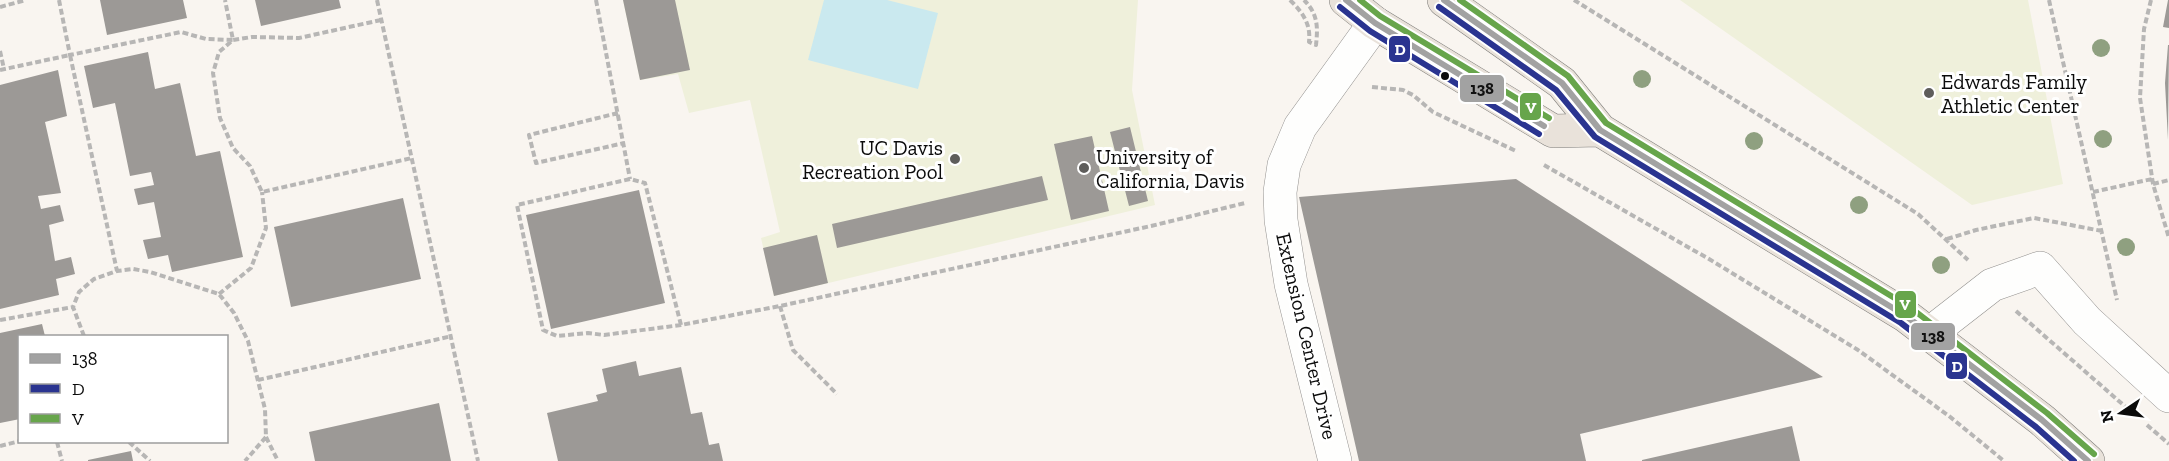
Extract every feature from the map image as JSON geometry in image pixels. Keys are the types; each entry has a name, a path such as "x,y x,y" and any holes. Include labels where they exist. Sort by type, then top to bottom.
{"main road":[{"path":"1346,0 1375,23 1553,131 1600,130"},
{"path":"1444,0 1562,83 1600,130 1906,316 2042,420 2088,461"}],"street":[{"name":"Extension Center Drive","path":"1335,461 1291,284 1281,220 1280,192 1284,165 1300,127 1375,23"},
{"path":"1929,334 1992,285 2040,268 2087,321 2169,396"}],"path":[{"path":"0,6 26,0"},
{"path":"59,0 117,271"},
{"path":"225,0 233,40"},
{"path":"377,0 478,461"},
{"path":"596,0 630,179"},
{"path":"1290,0 1301,10 1311,28 1309,42 1316,45 1319,27 1304,0"},
{"path":"1574,0 1918,214 1946,239 2022,318 2134,414"},
{"path":"2049,0 2118,304"},
{"path":"2151,0 2144,29 2140,98 2153,181 2169,238"},
{"path":"0,51 2,70 182,32 206,39 299,38 381,20"},
{"path":"219,294 251,268 266,228 262,192 250,166 233,148 220,118 213,73 219,52 233,40"},
{"path":"1371,87 1402,90 1413,95 1433,112 1522,154"},
{"path":"618,113 529,135 536,163 624,143"},
{"path":"262,192 412,158"},
{"path":"1541,164 1709,259 1858,350 1949,416 2004,461"},
{"path":"681,325 645,183 630,179 517,206 543,330 557,336 588,333 604,335 681,325 780,306 1151,226 1253,201"},
{"path":"2093,192 2169,180"},
{"path":"1946,239 2034,218 2102,231"},
{"path":"84,335 73,307 79,292 94,279 117,271 134,269 150,272 219,294 234,313 248,341 265,409 266,437 278,461"},
{"path":"780,306 793,350 837,394"},
{"path":"0,320 73,307"},
{"path":"258,380 452,336"},
{"path":"2143,422 2169,444"},
{"path":"245,461 266,437"},
{"path":"0,446 18,442"},
{"path":"58,443 62,461"},
{"path":"131,443 150,461"}],"green space":[{"name":"UC Davis Recreation Pool","path":"623,0 1138,0 1132,90 1155,205 774,296 761,238 780,232 750,100 689,113 678,74 640,80"},
{"name":"Edwards Family Athletic Center","path":"1680,0 2028,0 2063,184 1972,205"}],"water":[{"path":"824,0 887,0 938,13 918,89 808,60"}],"building":[{"path":"100,0 183,0 187,18 107,35"},
{"path":"255,0 339,0 341,8 261,26"},
{"path":"623,0 675,0 690,70 640,80"},
{"path":"2169,0 2169,28 2163,27"},
{"path":"2169,45 2168,140 2165,83"},
{"path":"148,52 155,89 180,83 196,156 220,151 243,257 172,272 168,255 148,259 143,240 161,237 154,202 138,205 134,189 154,185 151,172 130,176 115,103 93,108 84,66"},
{"path":"58,70 67,116 45,122 61,193 38,196 41,209 60,205 64,221 49,225 55,261 71,257 75,274 56,279 59,295 0,309 0,85"},
{"path":"1130,127 1148,201 1129,206 1110,132"},
{"path":"1092,136 1109,211 1071,220 1054,144"},
{"path":"1042,176 1048,200 837,248 832,224"},
{"path":"1516,179 1823,377 1580,434 1586,461 1359,461 1299,197"},
{"path":"639,190 665,303 551,329 526,215"},
{"path":"403,198 421,279 291,307 274,227"},
{"path":"817,235 828,283 774,296 763,248"},
{"path":"42,324 45,335 18,335 18,419 0,423 0,333"},
{"path":"636,361 639,376 681,367 691,414 702,412 709,445 719,443 723,461 558,461 547,413 598,401 596,395 607,392 602,369"},
{"path":"439,403 451,461 315,461 309,432"},
{"path":"1792,426 1800,461 1642,461 1642,460"},
{"path":"131,451 133,461 88,461 88,460"}],"transit line":[{"name":"138","path":"1346,0 1375,23 1544,126"},
{"name":"V","path":"1360,0 1380,16 1549,118"},
{"name":"138","path":"1444,0 1562,83 1600,130 1906,316 2042,420 2088,461"},
{"name":"V","path":"1460,0 1568,76 1606,123 1911,308 2047,413 2094,454"},
{"name":"D","path":"1340,7 1370,31 1539,134"},
{"name":"D","path":"1439,7 1556,90 1595,137 1901,323 2036,427 2074,461"}],"place":[{"name":"Edwards Family Athletic Center","path":"1929,93"},
{"name":"UC Davis Recreation Pool","path":"955,159"},
{"name":"University of California, Davis","path":"1084,168"}]}
